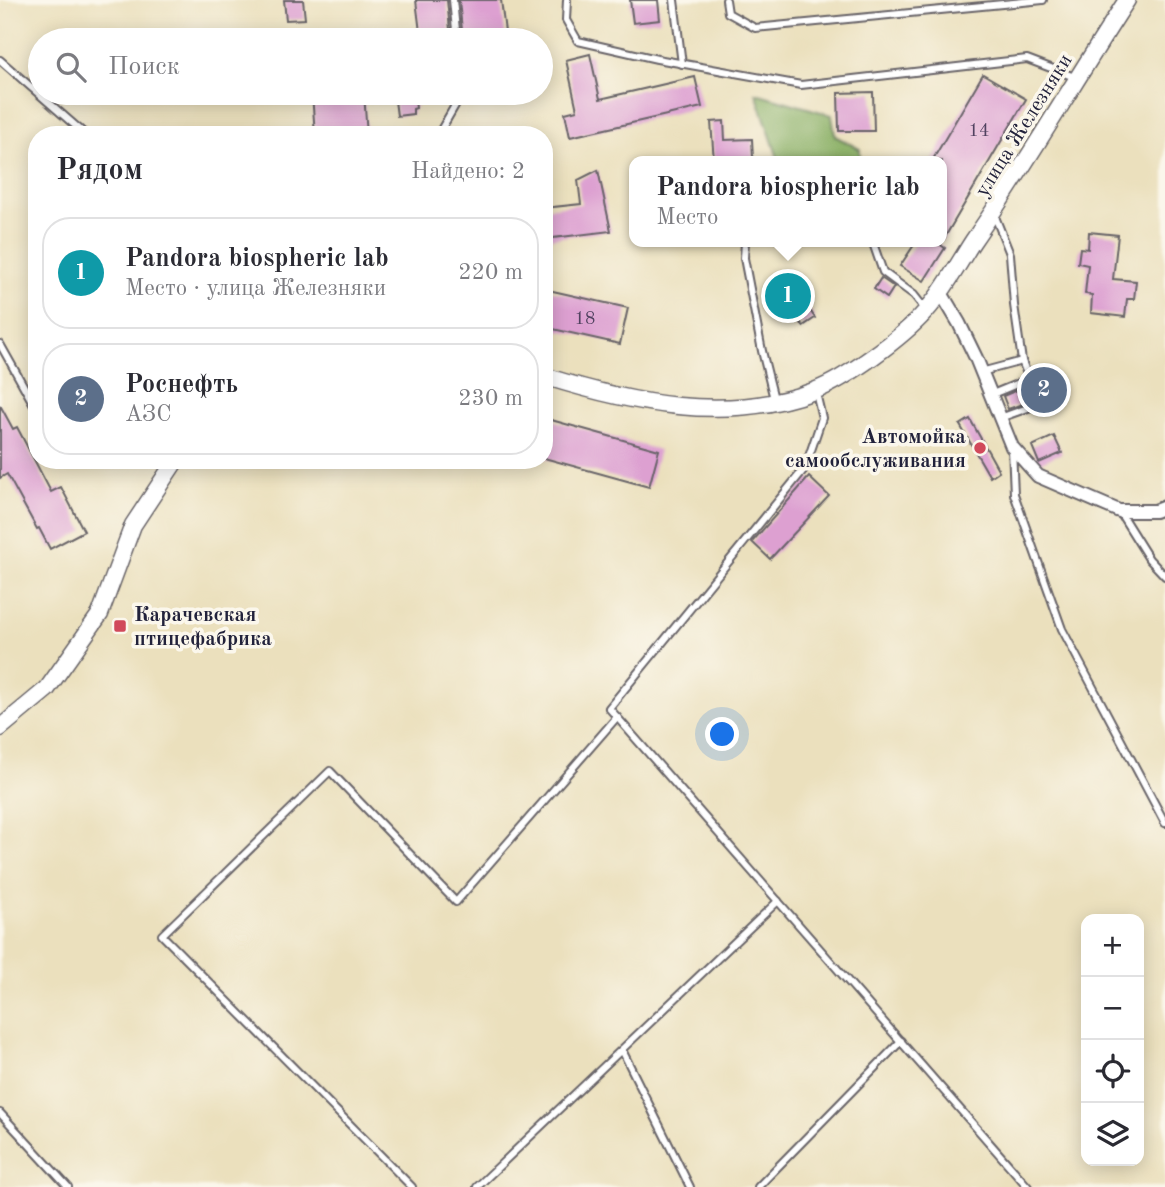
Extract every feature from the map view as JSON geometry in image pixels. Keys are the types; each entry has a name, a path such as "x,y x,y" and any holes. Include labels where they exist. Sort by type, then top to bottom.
{"street":[{"name":"улица Железняки","path":"553,379 597,393 674,407 751,407 815,391 865,363 926,311 993,213 1127,0"},
{"path":"940,291 959,323 1012,447 1038,476 1119,511 1155,511 1165,507"},
{"path":"0,728 47,689 100,614 133,525 170,469"}],"lane":[{"path":"453,0 456,28"},
{"path":"567,0 566,20 578,41 682,64 801,85 1027,59 1077,78"},
{"path":"674,0 682,64"},
{"path":"726,0 728,13 755,28 1043,0"},
{"path":"0,60 28,84"},
{"path":"52,105 76,126"},
{"path":"443,126 455,105"},
{"path":"993,213 1010,254 1013,305 1022,361 1039,404 998,419"},
{"path":"745,247 744,258 762,351 775,401"},
{"path":"874,247 883,271 914,295 926,311"},
{"path":"0,344 28,394"},
{"path":"981,372 1022,361"},
{"path":"990,396 1029,379"},
{"path":"815,391 822,418 806,468 609,708 1028,1187"},
{"path":"1012,447 1014,494 1062,629 1165,823"},
{"path":"1119,511 1149,559 1165,576"},
{"path":"412,1187 162,935 330,771 456,902 617,717"},
{"path":"477,1187 779,901"},
{"path":"758,1187 901,1041"},
{"path":"622,1050 690,1187"},
{"path":"0,1113 68,1187"}],"green space":[{"path":"756,93 832,115 835,136 860,149 860,156 777,156"}],"building":[{"path":"284,0 303,0 305,19 286,20"},
{"path":"416,0 447,0 450,28 420,28"},
{"path":"459,0 501,0 504,28 462,28"},
{"path":"630,0 658,0 660,20 633,23"},
{"path":"590,54 600,99 695,77 702,107 570,137 565,113 577,110 566,60"},
{"path":"983,74 1026,99 947,233 947,156 935,156"},
{"path":"873,92 874,131 839,131 838,93"},
{"path":"313,105 365,105 366,126 314,126"},
{"path":"396,105 416,105 413,114 397,116"},
{"path":"724,121 725,140 752,139 753,156 714,156 711,122"},
{"path":"598,170 611,231 553,238 553,207 581,204 578,180"},
{"path":"1089,232 1118,235 1113,279 1136,281 1134,299 1127,299 1125,317 1091,313 1092,295 1085,294 1088,265 1078,263 1080,248 1088,249"},
{"path":"913,247 945,248 924,281 900,266"},
{"path":"785,272 815,318 803,326 791,308 786,311 767,284"},
{"path":"881,278 894,287 887,298 874,289"},
{"path":"553,291 628,308 620,344 553,329"},
{"path":"1022,388 1028,402 1008,409 1003,396"},
{"path":"0,405 13,429 17,427 28,448 28,469 39,469 51,492 61,487 84,531 50,549 7,474 0,478"},
{"name":"Автомойка самообслуживания","path":"970,419 999,471 990,477 960,425"},
{"path":"553,421 659,450 649,487 553,460"},
{"path":"1054,436 1062,453 1039,463 1032,446"},
{"path":"809,477 829,496 770,559 752,542"}],"place":[{"name":"Pandora biospheric lab","path":"788,296"},
{"name":"Роснефть","path":"1044,390"},
{"name":"Автомойка самообслуживания","path":"980,448"},
{"name":"Карачевская птицефабрика","path":"120,626"}]}
